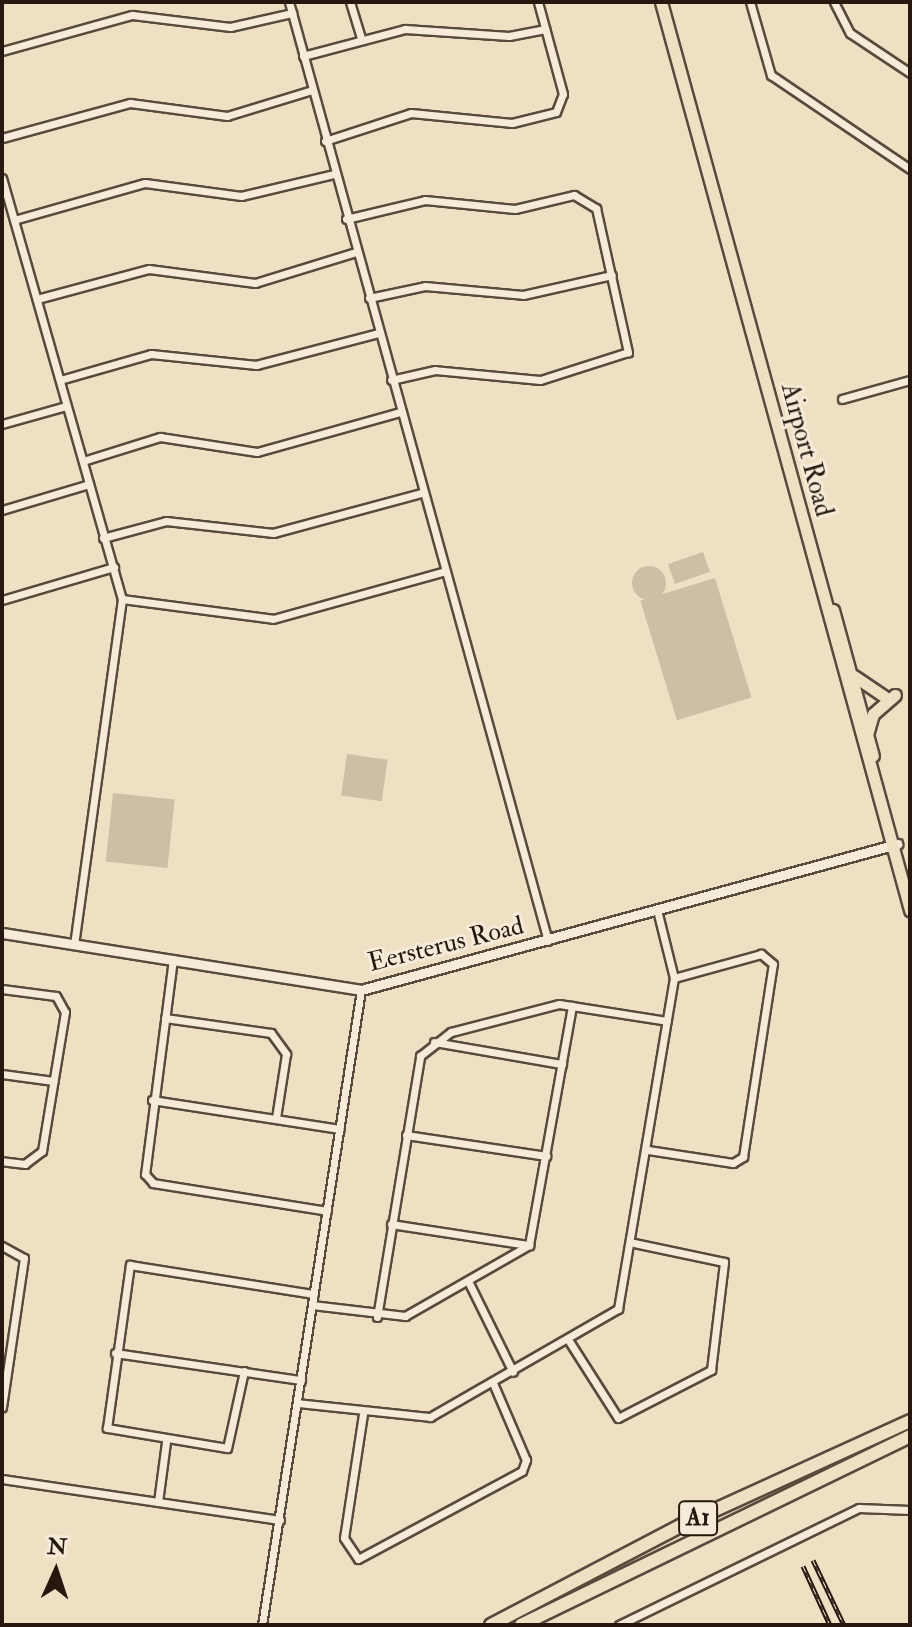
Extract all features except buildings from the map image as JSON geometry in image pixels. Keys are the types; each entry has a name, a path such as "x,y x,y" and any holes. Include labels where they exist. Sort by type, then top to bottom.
{"highway":[{"name":"A1","path":"491,1625 682,1525 910,1421"},
{"name":"A1","path":"521,1625 910,1436"}],"main road":[{"name":"Airport Road","path":"661,2 895,845 910,910"},
{"path":"813,558 848,665 895,845 910,889"},
{"path":"848,665 858,684 890,696 873,714 867,737"}],"street":[{"path":"289,2 421,493 548,941"},
{"path":"350,2 361,39"},
{"path":"325,141 420,112 512,123 556,112 563,94 538,2"},
{"path":"750,2 771,75 910,169"},
{"path":"834,2 850,33 910,73"},
{"path":"2,51 132,15 230,27 292,13"},
{"path":"303,56 405,29 509,36 545,29"},
{"path":"2,138 130,103 227,116 312,90"},
{"path":"14,220 145,183 241,196 334,174"},
{"path":"2,178 122,599 74,945"},
{"path":"346,219 425,200 515,209 582,195 596,208 631,342 623,355 540,380 432,370 391,380"},
{"path":"37,299 149,269 255,283 356,252"},
{"path":"369,298 425,286 523,295 612,275"},
{"path":"60,380 151,354 256,365 379,333"},
{"path":"842,399 910,380"},
{"path":"2,424 66,406"},
{"path":"83,461 160,437 257,452 400,412"},
{"path":"2,510 89,484"},
{"path":"103,538 166,521 273,533 421,493"},
{"path":"2,600 114,567"},
{"path":"122,599 273,619 443,572"},
{"name":"Eersterus Road","path":"2,933 361,990 895,845"},
{"path":"297,1403 363,1414 430,1417 569,1341 618,1309 634,1243 674,978 657,910"},
{"path":"648,1150 733,1163 743,1157 773,964 761,954 674,978"},
{"path":"173,959 143,1165 153,1183 327,1211"},
{"path":"2,989 62,1002 54,1081 42,1151 25,1164 2,1161"},
{"path":"262,1625 361,990"},
{"path":"377,1317 418,1060 434,1042 549,1005 667,1021"},
{"path":"312,1305 377,1317 405,1316 469,1283 529,1245 572,1006"},
{"path":"165,1018 271,1033 286,1054 276,1118"},
{"path":"434,1042 562,1064"},
{"path":"2,1074 54,1081"},
{"path":"152,1100 340,1129"},
{"path":"406,1135 546,1156"},
{"path":"391,1224 529,1245"},
{"path":"569,1341 618,1418 711,1370 724,1262 634,1243"},
{"path":"2,1246 24,1258 2,1407"},
{"path":"244,1371 227,1448 166,1442 107,1428 115,1353 130,1265 314,1294"},
{"path":"469,1283 513,1372"},
{"path":"2,1332 13,1333"},
{"path":"115,1353 301,1380"},
{"path":"363,1414 344,1538 358,1559 522,1471 526,1460 493,1383"},
{"path":"158,1502 166,1442"},
{"path":"2,1479 280,1520"},
{"path":"619,1625 859,1508 910,1510"}],"shaded area":[{"path":"703,552 710,572 675,584 668,564"},
{"path":"649,566 661,571 666,583 661,595 649,600 637,595 632,583 637,571"},
{"path":"715,578 752,698 677,720 640,601"},
{"path":"347,754 388,760 382,801 341,796"},
{"path":"113,793 175,799 167,868 106,862"}],"railway":[{"path":"813,1560 844,1625"},
{"path":"803,1566 830,1625"}]}
